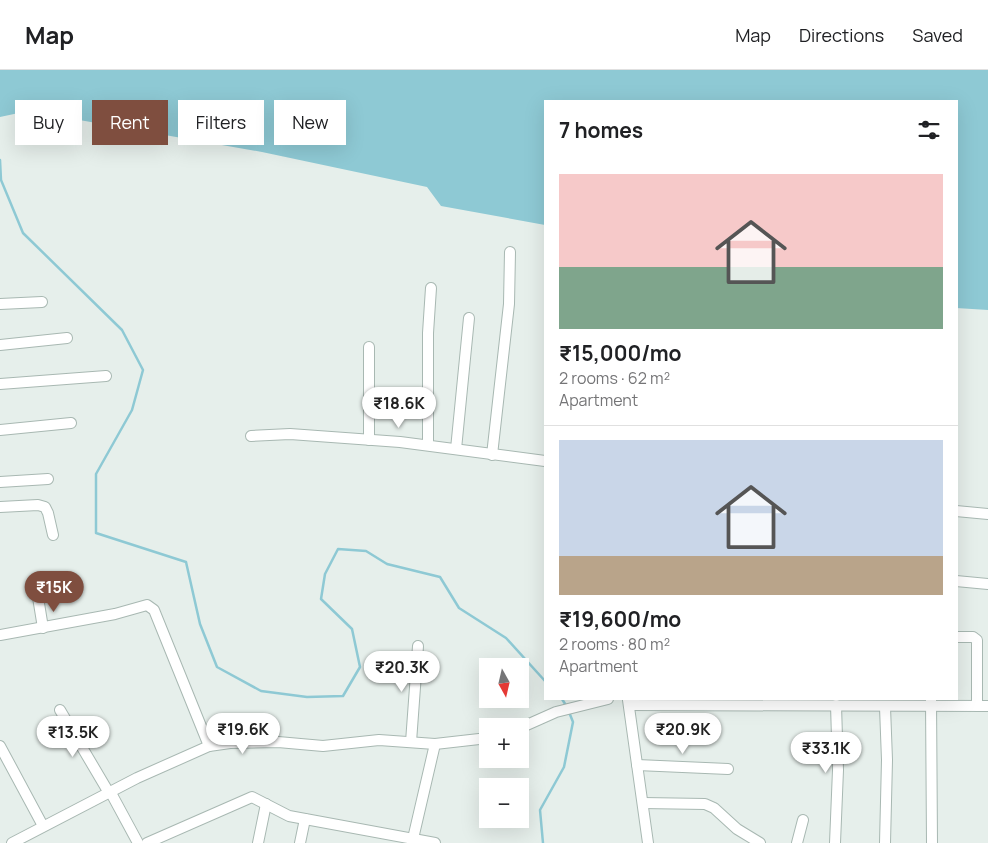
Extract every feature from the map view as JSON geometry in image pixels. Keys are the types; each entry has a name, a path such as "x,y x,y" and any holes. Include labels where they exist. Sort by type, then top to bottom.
{"street":[{"path":"492,455 509,304 510,252"},
{"path":"428,445 428,333 432,288"},
{"path":"0,304 42,302"},
{"path":"456,449 469,318"},
{"path":"0,345 67,338"},
{"path":"369,347 369,440"},
{"path":"0,384 106,376"},
{"path":"0,430 72,424"},
{"path":"251,436 290,434 428,445 544,461"},
{"path":"0,482 48,478"},
{"path":"0,507 38,505 45,507 53,535"},
{"path":"958,511 988,514"},
{"path":"958,582 988,584"},
{"path":"36,585 43,628"},
{"path":"0,635 115,614 147,605 154,610 210,746"},
{"path":"648,843 628,702 885,706 931,702 983,706 977,640 973,637 958,637"},
{"path":"410,742 418,646"},
{"path":"529,724 556,712 604,700"},
{"path":"931,702 932,843"},
{"path":"835,843 838,770 836,706"},
{"path":"885,706 887,760 885,843"},
{"path":"60,710 109,793 111,793 138,843"},
{"path":"12,843 138,778 210,746 230,743 278,742 323,746 365,740 434,744 479,739"},
{"path":"412,841 434,744"},
{"path":"0,746 43,826"},
{"path":"637,765 728,769"},
{"path":"147,843 160,841 247,797 256,798 290,816 412,841 435,843"},
{"path":"643,803 705,804 714,808 737,829 760,843"},
{"path":"258,843 266,804"},
{"path":"300,843 305,819"},
{"path":"797,843 803,820"}],"water":[{"path":"0,70 988,70 988,310 958,308 958,100 544,100 544,225 441,206 427,187 222,145 264,145 264,100 178,100 178,137 168,136 168,100 92,100 92,122 82,120 82,100 15,100 15,114 0,117"}],"waterway":[{"path":"0,160 1,180 23,233 122,330 143,370 132,410 96,474 96,533 186,562 200,624 217,667 261,691 307,697 343,696 360,667 352,629 321,599 325,574 338,549 366,551 387,564 440,577 459,608 506,638 544,680"},
{"path":"563,700 567,707"},
{"path":"543,843 540,810 564,767 573,722 569,712"}]}
